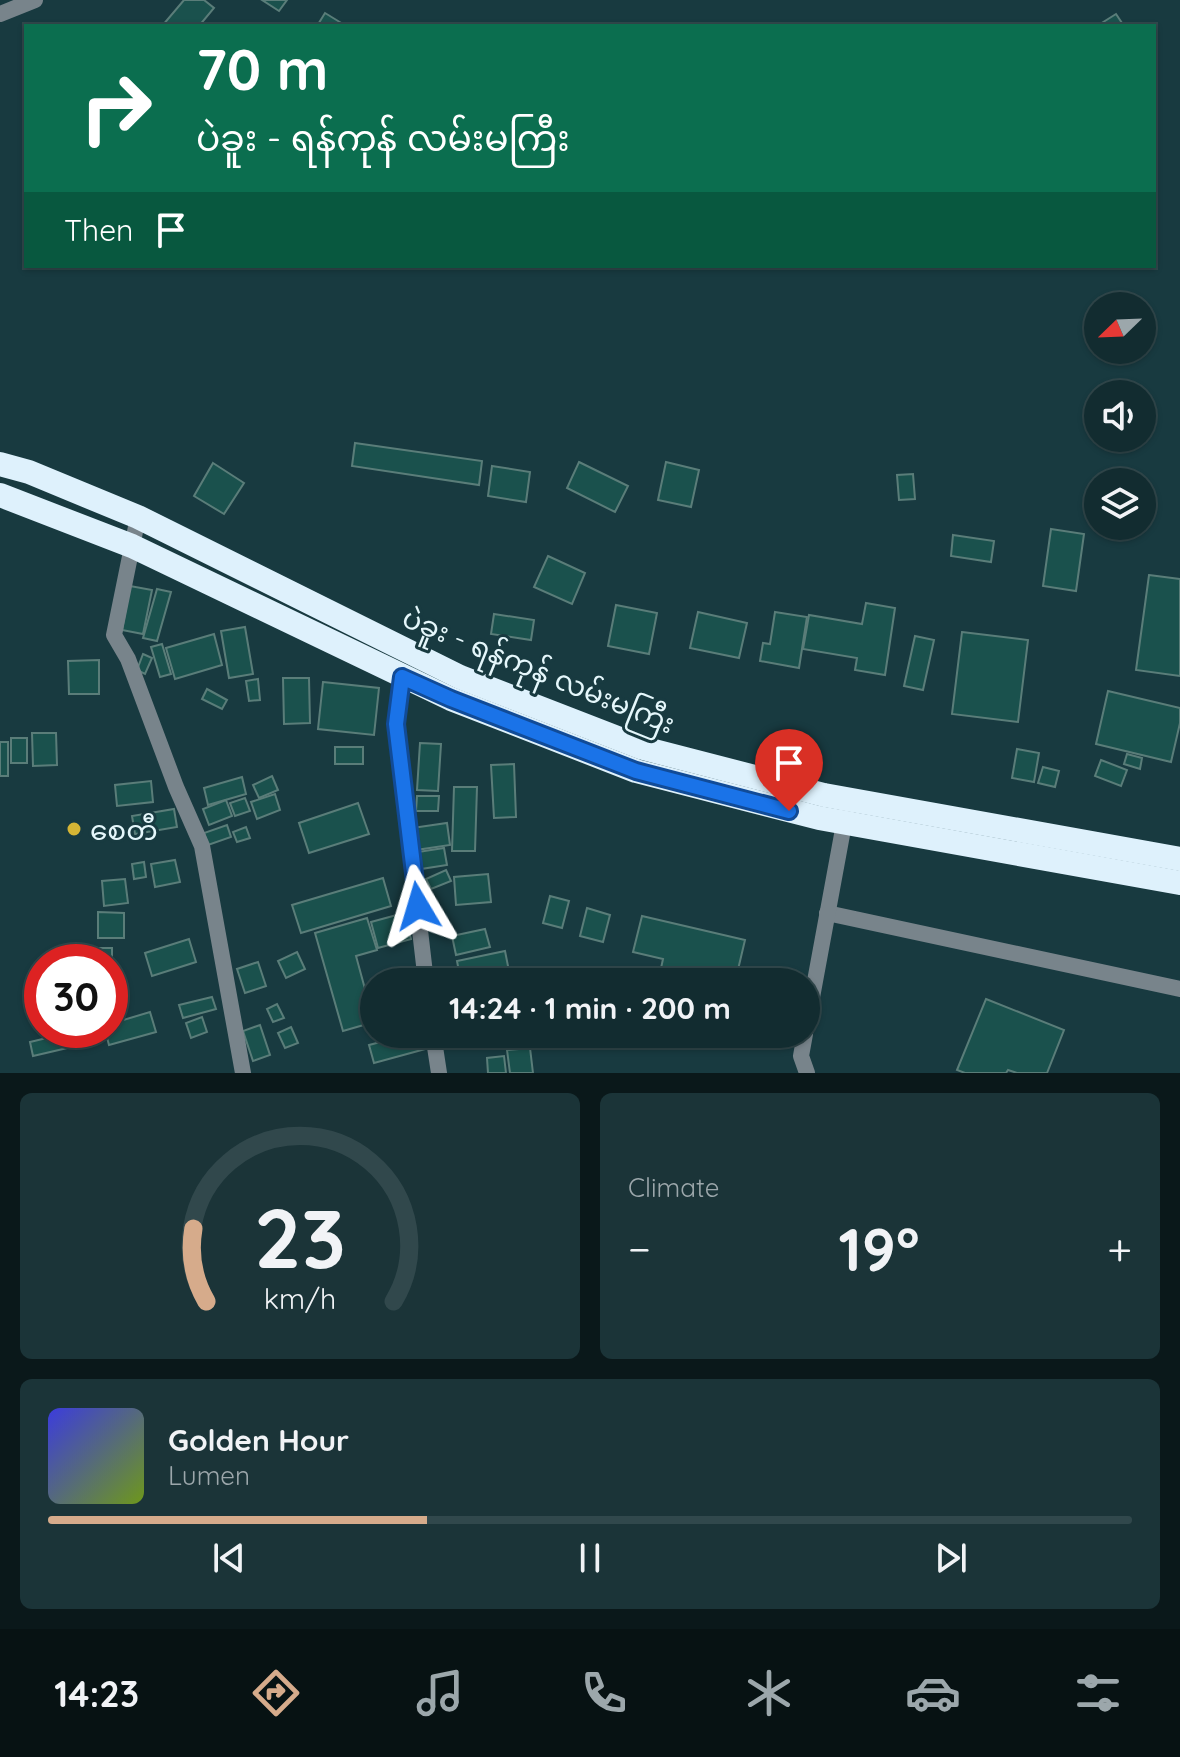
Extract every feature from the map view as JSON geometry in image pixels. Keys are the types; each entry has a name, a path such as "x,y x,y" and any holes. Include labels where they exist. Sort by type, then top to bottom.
{"highway":[{"name":"ပဲခူး - ရန်ကုန် လမ်းမကြီး","path":"0,464 29,472 138,517 460,677 643,748 846,811 1180,859"},
{"name":"ပဲခူး - ရန်ကုန် လမ်းမကြီး","path":"0,495 132,546 451,699 636,771 846,811 1180,883"}],"street":[{"path":"0,14 35,0"},
{"path":"138,517 114,635 128,659 176,787 202,846 243,1073"},
{"path":"402,677 396,724 424,968"},
{"path":"817,968 846,811"},
{"path":"827,913 1180,989"},
{"path":"435,1048 439,1073"},
{"path":"803,1048 801,1056 807,1073"}],"building":[{"path":"184,0 204,0 214,8 201,24 164,24"},
{"path":"262,0 287,0 279,11"},
{"path":"325,13 343,24 318,24"},
{"path":"1116,14 1123,24 1100,24"},
{"path":"355,443 482,461 479,485 352,466"},
{"path":"579,462 628,486 615,512 567,488"},
{"path":"666,462 699,470 691,507 658,500"},
{"path":"213,463 244,483 224,514 194,496"},
{"path":"492,466 530,472 526,502 488,496"},
{"path":"913,474 915,499 899,500 897,475"},
{"path":"1051,529 1084,534 1076,591 1043,586"},
{"path":"953,535 994,541 991,562 951,556"},
{"path":"548,556 585,573 572,604 534,587"},
{"path":"1149,575 1180,579 1180,676 1136,670"},
{"path":"130,586 152,590 143,634 122,630"},
{"path":"157,589 171,592 157,641 143,638"},
{"path":"866,603 895,608 885,675 855,670 857,658 803,649 809,615 862,624"},
{"path":"616,605 657,613 649,654 608,646"},
{"path":"698,612 747,623 739,658 690,648"},
{"path":"775,612 807,617 799,668 760,661 763,643 770,644"},
{"path":"494,614 534,620 531,640 491,634"},
{"path":"245,627 253,674 229,678 221,631"},
{"path":"962,632 1028,640 1018,722 952,714"},
{"path":"214,634 222,665 175,679 166,648"},
{"path":"915,636 934,640 923,690 904,686"},
{"path":"162,644 171,674 160,677 151,647"},
{"path":"143,654 152,658 145,674 137,670"},
{"path":"99,660 99,694 69,694 68,661"},
{"path":"283,678 309,678 310,723 284,724"},
{"path":"258,679 260,700 249,701 246,681"},
{"path":"323,682 379,688 374,735 318,729"},
{"path":"207,689 227,700 222,709 202,699"},
{"path":"1108,691 1180,708 1180,723 1171,762 1096,744"},
{"path":"32,733 56,733 57,765 33,766"},
{"path":"11,738 27,738 27,763 11,763"},
{"path":"0,742 8,742 8,776 0,776"},
{"path":"420,743 441,744 438,791 417,790"},
{"path":"335,747 363,747 363,764 335,764"},
{"path":"1017,749 1039,753 1034,782 1012,778"},
{"path":"1127,754 1142,758 1140,769 1124,764"},
{"path":"1101,760 1127,770 1121,786 1095,776"},
{"path":"514,764 516,817 494,818 491,765"},
{"path":"1043,767 1059,771 1055,787 1038,783"},
{"path":"272,776 278,790 259,798 253,785"},
{"path":"242,777 246,794 208,805 204,788"},
{"path":"151,781 153,802 117,806 115,785"},
{"path":"454,787 477,787 475,851 452,851"},
{"path":"275,794 280,810 257,819 251,802"},
{"path":"417,796 439,796 438,811 416,811"},
{"path":"245,798 250,811 235,816 230,803"},
{"path":"226,800 232,816 209,825 203,809"},
{"path":"358,803 369,834 309,853 299,823"},
{"path":"174,809 177,827 135,834 132,816"},
{"path":"447,823 450,845 416,850 412,828"},
{"path":"227,825 231,837 208,845 204,833"},
{"path":"246,827 250,838 237,842 233,832"},
{"path":"444,848 447,865 421,869 418,852"},
{"path":"175,860 180,882 155,887 151,864"},
{"path":"144,862 146,877 134,879 132,864"},
{"path":"446,870 451,881 431,889 426,879"},
{"path":"488,874 491,902 456,905 454,877"},
{"path":"383,878 391,906 301,933 292,905"},
{"path":"125,879 128,903 104,906 102,881"},
{"path":"550,896 569,901 562,928 543,923"},
{"path":"587,908 610,915 603,942 580,936"},
{"path":"98,912 124,913 124,938 98,938"},
{"path":"404,913 411,939 378,948 371,922"},
{"path":"642,916 745,940 738,968 661,968 663,959 633,952"},
{"path":"367,918 377,950 356,956 360,971 360,1026 343,1031 315,933"},
{"path":"485,929 490,947 456,955 452,936"},
{"path":"189,939 196,962 152,976 145,953"},
{"path":"505,951 508,968 458,968 457,961"},
{"path":"297,952 305,969 286,978 278,961"},
{"path":"258,962 266,986 245,993 237,969"},
{"path":"212,997 216,1009 183,1018 179,1005"},
{"path":"986,999 1064,1030 1047,1073 1008,1070 1006,1073 965,1073 957,1070"},
{"path":"277,1004 284,1018 273,1022 267,1009"},
{"path":"150,1012 156,1032 128,1040 128,1019"},
{"path":"202,1017 207,1032 191,1038 186,1023"},
{"path":"260,1025 270,1055 253,1061 243,1031"},
{"path":"291,1027 298,1043 285,1048 278,1033"},
{"path":"31,1048 67,1048 33,1056"},
{"path":"370,1048 429,1048 374,1063"},
{"path":"530,1048 533,1073 510,1073 507,1050"},
{"path":"504,1056 506,1073 488,1073 487,1058"}],"place":[{"name":"စေတီ","path":"74,829"}],"route":[{"path":"418,906 396,724 402,677 636,771 789,811"}]}
